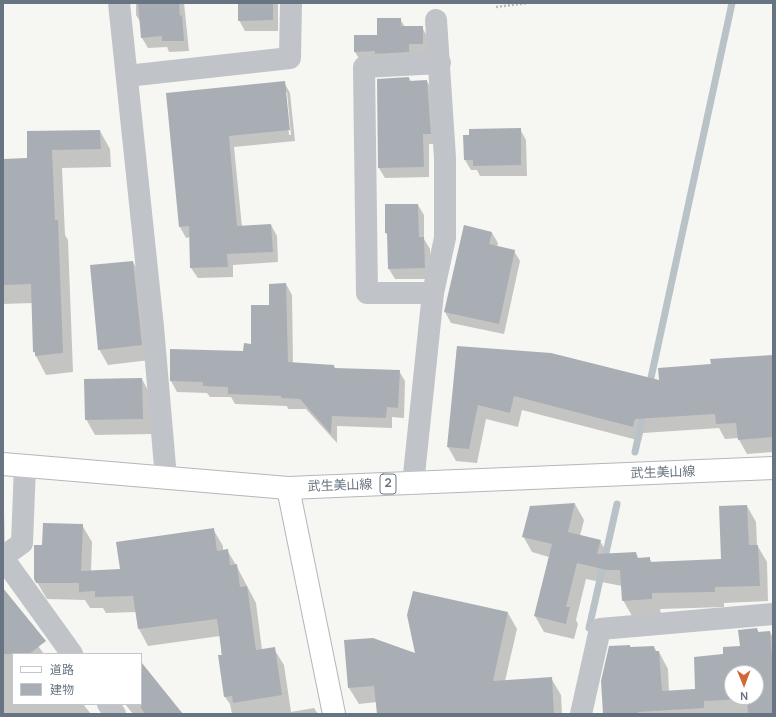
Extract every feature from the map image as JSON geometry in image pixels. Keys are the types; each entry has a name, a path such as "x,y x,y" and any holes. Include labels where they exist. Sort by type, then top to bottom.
{"main road":[{"name":"武生美山線","path":"3,464 288,488 773,468"},
{"path":"288,488 334,714"}],"street":[{"path":"119,3 153,327 166,478"},
{"path":"127,76 290,58 291,3"},
{"path":"413,484 433,293 445,238 445,158 436,20"},
{"path":"433,293 367,293 364,67 440,63"},
{"path":"25,466 22,543 3,557 71,653"},
{"path":"581,714 600,629 773,614"}],"path":[{"path":"496,7 528,3"}],"building":[{"path":"138,3 179,3 180,16 182,15 184,41 162,41 162,36 141,38"},
{"path":"238,3 273,3 273,20 238,21"},
{"path":"377,18 401,18 401,26 423,26 423,44 409,44 409,52 375,54 375,51 354,52 354,35 377,35"},
{"path":"409,77 409,81 427,80 431,134 423,134 424,167 378,168 377,79"},
{"path":"285,81 290,130 229,136 237,226 271,224 273,252 227,254 228,267 190,268 189,226 179,227 166,93"},
{"path":"521,128 521,165 473,166 473,160 464,160 463,135 469,135 469,129"},
{"path":"100,130 101,149 52,150 55,220 58,220 63,353 35,356 35,352 33,352 31,284 3,285 3,159 27,158 27,131"},
{"path":"385,204 418,204 419,237 424,237 425,268 388,269 387,233 385,233"},
{"path":"464,225 492,232 489,244 515,250 499,324 444,312"},
{"path":"133,261 142,345 98,350 90,265"},
{"path":"286,283 288,362 334,365 334,368 400,370 398,408 387,407 386,418 332,416 331,434 300,399 281,398 281,396 228,394 228,387 203,386 203,382 170,381 170,349 243,351 244,343 251,344 251,305 269,305 269,284"},
{"path":"457,346 551,353 659,380 658,368 711,364 710,359 773,355 773,437 738,440 736,423 716,424 715,414 635,419 633,427 514,396 510,413 478,405 469,449 447,447"},
{"path":"142,378 143,419 85,420 84,379"},
{"path":"575,503 568,532 601,540 597,554 636,552 637,558 650,557 650,562 721,559 719,506 747,505 749,545 758,545 760,586 715,587 715,592 652,593 652,599 622,601 620,570 607,570 577,563 566,607 570,607 566,624 534,616 552,544 522,537 530,506"},
{"path":"43,523 83,524 81,571 120,569 116,542 214,528 217,551 228,549 230,565 237,564 240,587 247,586 256,650 275,647 282,695 233,703 232,696 224,697 218,655 222,655 217,619 138,629 133,596 95,597 95,591 79,592 79,583 36,583 34,579 34,545 42,545"},
{"path":"3,588 46,641 30,653 3,654"},
{"path":"413,591 508,612 493,681 552,677 554,714 377,714 374,686 348,688 344,640 373,638 415,653 407,615"},
{"path":"757,628 758,632 770,631 773,672 773,714 748,714 747,705 764,705 764,665 724,665 724,700 704,701 704,708 638,712 638,714 603,714 601,681 609,646 654,646 655,651 659,651 662,691 695,689 694,657 723,654 723,647 740,646 738,630"},
{"path":"142,663 183,714 145,714 141,708"}],"waterway":[{"path":"649,387 732,3"},
{"path":"635,452 644,411"},
{"path":"589,628 617,504"}]}
